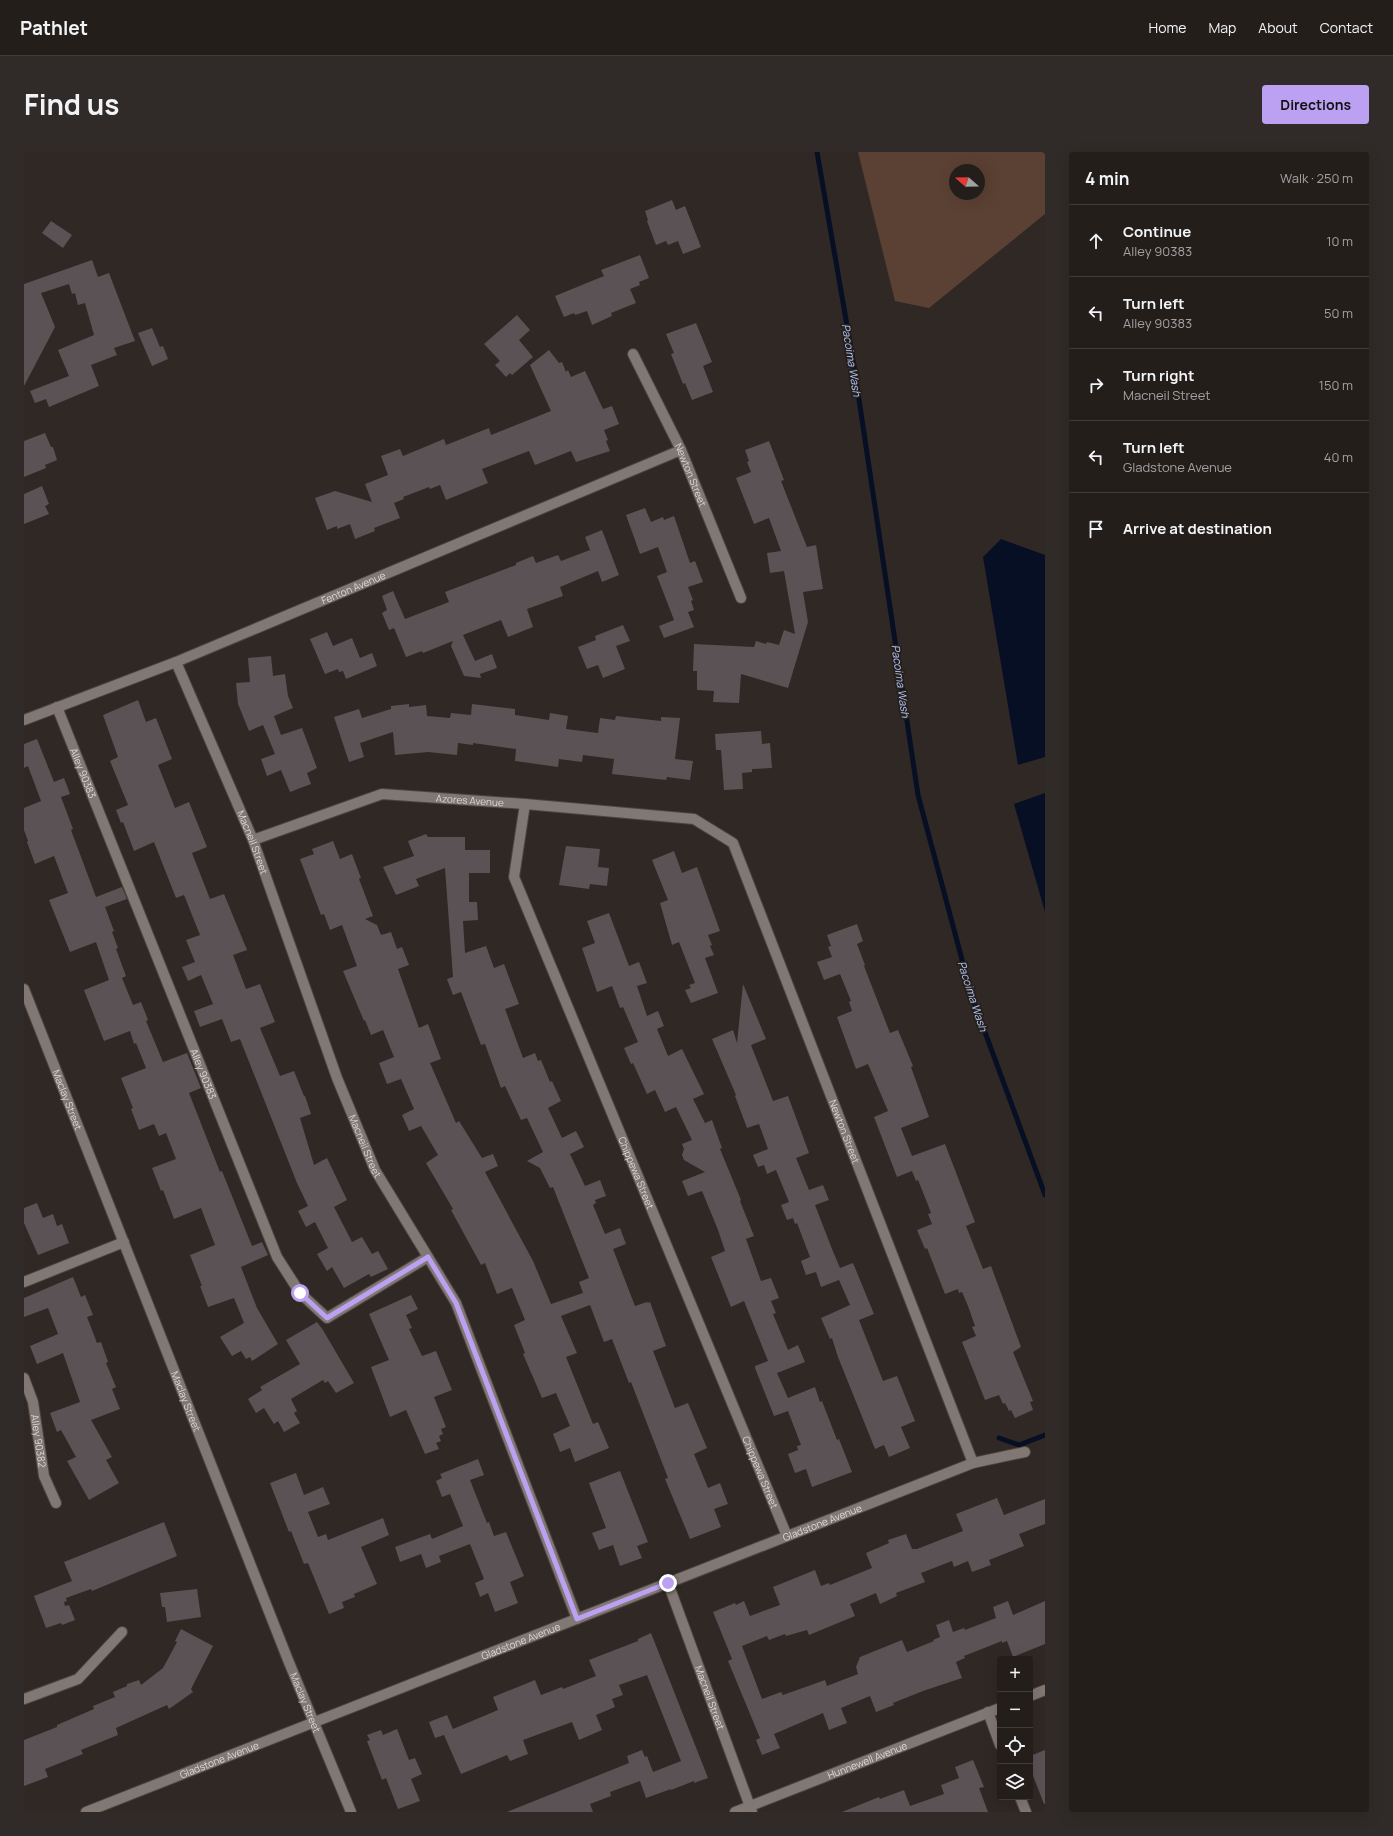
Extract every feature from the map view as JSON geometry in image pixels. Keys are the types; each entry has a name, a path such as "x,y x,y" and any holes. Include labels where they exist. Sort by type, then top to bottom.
{"street":[{"name":"Newton Street","path":"633,354 681,450 741,598"},
{"name":"Fenton Avenue","path":"24,720 176,662 681,450"},
{"name":"Macneil Street","path":"176,662 253,840 337,1078 369,1156 375,1170 456,1303 577,1619"},
{"name":"Alley 90383","path":"57,707 277,1257 300,1293 327,1318 428,1257"},
{"name":"Azores Avenue","path":"253,840 382,794 525,804 694,819"},
{"name":"Chippewa Street","path":"525,804 514,877 787,1536"},
{"name":"Newton Street","path":"694,819 733,843 973,1463"},
{"name":"Maclay Street","path":"24,988 351,1812"},
{"path":"24,1282 124,1242"},
{"name":"Alley 90382","path":"24,1378 33,1402 44,1476 56,1504"},
{"name":"Gladstone Avenue","path":"86,1812 973,1463 1025,1452"},
{"name":"Macneil Street","path":"668,1583 750,1809"},
{"path":"24,1698 78,1679 122,1632"},
{"path":"1033,1695 1045,1690"},
{"name":"Hunnewell Avenue","path":"735,1812 750,1809 997,1709"},
{"path":"988,1712 997,1737"},
{"path":"1021,1800 1026,1812"}],"shaded area":[{"path":"858,152 1045,152 1045,214 929,308 895,301"}],"water":[{"path":"1001,539 1045,555 1045,757 1018,765 983,557"},
{"path":"1045,793 1045,912 1014,804"}],"building":[{"path":"672,200 676,210 685,206 701,247 683,254 678,241 668,245 666,241 656,245 645,211"},
{"path":"51,221 72,235 63,248 42,233"},
{"path":"640,255 649,278 639,282 640,285 630,289 636,303 611,313 612,316 592,325 587,311 575,315 574,313 564,317 555,296 604,276 601,270"},
{"path":"92,260 98,277 109,273 135,341 114,348 117,355 91,365 99,386 49,407 46,399 35,403 30,391 69,376 58,350 94,335 85,303 78,305 75,293 72,294 69,284 41,293 55,327 24,386 24,284"},
{"path":"517,315 530,330 519,340 533,357 512,375 510,373 506,377 495,365 500,361 484,344"},
{"path":"696,323 712,362 703,366 713,392 692,400 685,383 683,384 671,354 674,353 666,334"},
{"path":"152,328 160,347 163,346 168,359 152,366 138,333"},
{"path":"549,350 559,363 562,362 566,372 568,370 571,377 585,371 603,409 612,406 619,424 604,430 610,451 576,462 571,451 535,465 529,451 482,469 488,483 446,500 440,485 430,489 429,487 403,497 404,499 394,503 400,518 374,528 375,531 355,539 350,524 337,529 337,526 327,530 315,498 335,491 372,502 365,484 388,475 381,456 400,449 403,456 444,439 446,445 489,428 491,435 551,411 530,365"},
{"path":"45,433 51,447 53,447 57,460 45,465 46,468 24,477 24,441"},
{"path":"769,441 784,480 781,481 807,547 816,545 823,589 803,592 808,622 788,688 741,674 739,703 713,702 714,691 697,690 697,671 693,671 694,644 754,647 756,641 766,644 767,642 779,645 784,630 795,634 784,571 770,573 767,553 781,551 769,518 754,524 736,478 751,472 747,462 749,461 745,450"},
{"path":"42,486 49,504 45,506 49,514 24,524 24,494"},
{"path":"645,508 651,522 663,517 664,520 674,516 690,563 695,561 703,582 688,587 693,600 691,601 694,610 688,612 694,627 664,638 659,626 674,620 657,576 667,572 658,547 640,554 626,515"},
{"path":"602,530 619,575 602,582 598,571 560,587 563,596 527,609 533,627 508,637 501,620 463,635 475,661 492,654 497,668 480,674 481,678 464,676 451,646 453,641 423,653 422,651 406,657 394,628 389,630 382,613 387,610 382,596 393,591 405,619 449,602 445,592 516,565 516,563 533,556 536,563 558,555 561,561 590,550 585,537"},
{"path":"623,625 630,641 616,646 625,669 603,678 598,665 587,669 578,647 596,640 595,636"},
{"path":"327,632 333,646 352,638 360,658 372,653 377,666 346,679 343,671 339,672 338,669 325,674 310,639"},
{"path":"271,656 273,676 285,674 288,696 293,708 274,716 281,735 302,728 317,768 307,773 311,784 290,792 281,770 267,776 261,759 275,754 263,725 249,731 238,704 236,683 250,682 248,658"},
{"path":"138,700 146,722 156,718 172,759 158,765 175,808 189,802 207,847 192,853 210,899 224,894 247,950 233,955 246,989 260,984 275,1022 260,1028 280,1076 294,1071 305,1096 311,1114 300,1118 314,1165 327,1158 347,1200 334,1207 352,1242 362,1237 372,1254 378,1251 388,1269 371,1277 369,1274 344,1288 332,1267 327,1271 317,1254 328,1248 315,1222 306,1227 298,1211 308,1206 297,1183 240,1039 231,1042 222,1019 200,1027 194,1011 213,1004 201,975 188,981 182,967 195,962 186,940 200,935 184,895 176,898 154,842 134,851 123,822 121,823 116,810 128,805 110,761 118,757 103,715"},
{"path":"409,704 409,707 426,705 427,716 450,718 451,713 471,715 472,704 515,709 515,715 549,720 550,713 568,716 566,729 598,733 600,718 615,720 616,716 661,721 661,717 680,718 675,759 693,761 690,780 667,777 666,780 612,774 614,759 583,755 582,762 559,759 558,767 515,761 516,749 473,743 473,745 458,743 457,755 428,752 395,755 393,732 360,743 364,757 349,762 334,717 359,709 362,718 391,709 391,706"},
{"path":"761,731 762,744 770,743 772,768 752,769 752,772 742,773 743,789 724,790 721,750 716,750 715,734"},
{"path":"37,739 54,782 64,778 70,794 61,797 73,829 71,830 96,897 122,887 127,899 105,907 114,931 112,932 118,948 116,949 126,976 122,978 133,1005 141,1002 148,1020 146,1021 163,1062 187,1053 201,1088 189,1093 220,1172 222,1171 252,1246 262,1242 268,1255 241,1267 257,1308 278,1344 252,1361 250,1357 246,1359 241,1351 232,1356 220,1337 244,1323 234,1298 208,1307 200,1286 202,1286 190,1255 215,1245 201,1208 174,1219 163,1190 161,1191 152,1168 176,1159 166,1133 159,1136 154,1124 139,1130 131,1109 133,1108 121,1078 146,1068 136,1043 134,1044 130,1031 104,1041 84,990 109,980 96,942 70,952 49,900 68,893 54,856 35,864 27,842 28,841 24,830 24,808 41,801 28,766 24,768 24,744"},
{"path":"426,834 428,837 465,837 465,850 490,850 490,873 469,873 469,902 477,902 478,920 463,921 465,953 486,946 494,968 504,964 519,1004 505,1009 523,1058 535,1053 538,1061 541,1060 550,1082 552,1081 561,1101 548,1108 562,1138 576,1131 584,1147 570,1154 585,1186 600,1180 606,1196 595,1200 596,1203 593,1205 605,1234 620,1228 626,1244 613,1249 635,1306 650,1302 666,1346 653,1351 675,1408 688,1403 707,1448 694,1454 708,1488 720,1483 728,1504 714,1509 721,1527 690,1539 665,1479 668,1478 631,1382 629,1383 612,1339 604,1342 590,1305 561,1316 577,1353 566,1357 593,1424 598,1422 609,1448 575,1462 570,1448 560,1452 553,1434 570,1426 556,1393 542,1398 523,1354 525,1353 514,1325 525,1320 512,1288 497,1294 485,1263 481,1265 451,1210 453,1209 426,1163 438,1155 421,1126 409,1131 402,1115 414,1109 401,1079 387,1084 379,1063 394,1057 383,1030 371,1035 365,1020 364,1021 343,971 357,966 342,925 330,930 324,914 321,915 300,859 314,854 312,849 333,841 340,859 352,854 361,878 359,879 373,916 365,919 377,925 381,935 391,932 397,949 402,947 409,965 398,969 419,1028 428,1024 441,1059 430,1063 456,1123 459,1121 482,1158 493,1154 498,1166 485,1172 533,1261 551,1304 583,1293 579,1282 589,1278 553,1187 550,1188 540,1168 527,1161 543,1152 527,1118 521,1120 505,1086 501,1088 485,1044 481,1045 461,992 453,995 447,979 453,977 445,868 416,879 419,886 396,895 383,867 414,856 408,841"},
{"path":"566,846 600,849 598,867 609,868 607,886 590,884 589,889 559,885"},
{"path":"674,851 682,873 697,867 720,931 708,935 712,945 710,946 714,955 705,958 718,993 691,1003 685,990 691,988 689,985 695,983 679,942 672,945 660,903 668,900 652,860"},
{"path":"609,913 629,966 639,962 647,983 637,986 647,1016 658,1011 664,1026 657,1029 668,1056 682,1049 704,1094 693,1099 705,1123 712,1120 722,1148 720,1149 754,1236 746,1239 761,1281 771,1278 779,1298 771,1301 776,1313 773,1314 788,1350 798,1345 805,1362 777,1373 788,1398 815,1387 820,1402 822,1401 837,1440 839,1439 852,1472 812,1487 806,1469 795,1473 788,1454 798,1450 797,1446 801,1445 788,1411 774,1416 755,1368 755,1366 768,1361 744,1301 731,1307 711,1257 725,1251 718,1230 702,1191 688,1196 682,1181 705,1172 684,1160 682,1155 684,1149 682,1144 692,1140 676,1107 665,1112 655,1090 647,1094 633,1063 631,1064 624,1048 638,1042 623,1007 620,1008 612,986 597,992 582,948 595,943 587,921"},
{"path":"857,924 863,941 857,944 865,965 864,966 890,1033 898,1030 913,1066 911,1067 929,1117 901,1128 912,1156 945,1144 975,1222 966,1226 983,1269 991,1266 1021,1347 1013,1352 1033,1401 1030,1402 1033,1410 1015,1418 1005,1403 1003,1404 999,1395 985,1400 962,1342 976,1336 972,1327 975,1326 968,1306 962,1292 959,1293 958,1289 945,1294 927,1248 925,1249 917,1230 932,1224 928,1214 931,1213 928,1205 918,1180 916,1181 912,1171 897,1177 874,1117 888,1111 868,1064 856,1069 837,1017 852,1011 849,1002 851,1001 840,974 824,980 817,962 832,957 828,947 831,946 827,935"},
{"path":"743,984 766,1039 751,1045 773,1101 788,1096 809,1153 796,1158 809,1190 823,1185 829,1200 815,1205 832,1249 840,1268 853,1263 874,1314 859,1320 883,1381 897,1376 915,1421 901,1427 910,1448 889,1457 884,1445 875,1449 838,1357 832,1338 830,1339 821,1318 850,1305 839,1280 821,1287 816,1272 806,1275 801,1261 810,1257 797,1223 795,1224 793,1218 787,1220 781,1205 789,1202 776,1170 767,1174 764,1165 758,1167 753,1155 768,1149 759,1124 747,1128 735,1096 736,1095 712,1039 733,1030 737,1043"},
{"path":"37,1203 43,1218 53,1214 57,1226 62,1224 69,1243 38,1255 24,1223 24,1208"},
{"path":"73,1277 81,1297 85,1295 93,1315 87,1317 97,1343 101,1342 108,1362 106,1363 116,1387 112,1389 120,1409 91,1420 112,1457 106,1460 119,1483 89,1500 67,1461 76,1457 61,1430 57,1432 50,1413 80,1402 63,1353 37,1364 30,1346 58,1334 48,1308 24,1317 24,1298"},
{"path":"411,1295 418,1309 406,1315 412,1328 409,1329 422,1356 436,1351 452,1390 434,1397 446,1427 441,1429 443,1434 439,1436 441,1441 436,1443 439,1449 425,1454 406,1410 390,1417 371,1367 389,1360 369,1314"},
{"path":"317,1322 354,1383 336,1393 328,1381 325,1383 323,1380 291,1399 297,1411 294,1413 300,1423 284,1432 278,1421 274,1424 264,1408 256,1413 248,1399 262,1390 260,1387 300,1364 286,1340"},
{"path":"478,1459 484,1475 470,1480 487,1523 489,1522 494,1536 506,1532 524,1576 510,1582 518,1603 495,1612 488,1593 480,1597 475,1583 484,1579 470,1544 439,1556 441,1562 426,1568 421,1554 400,1562 395,1547 430,1534 432,1539 463,1526 450,1494 442,1497 436,1481 442,1478 440,1474"},
{"path":"620,1471 648,1542 637,1546 642,1558 620,1566 613,1545 599,1550 592,1533 606,1528 589,1483"},
{"path":"296,1473 304,1495 323,1487 330,1504 308,1512 318,1537 326,1534 328,1540 383,1518 389,1535 361,1547 377,1584 354,1594 355,1597 342,1602 344,1608 329,1614 308,1563 304,1564 291,1531 289,1532 270,1483"},
{"path":"997,1498 1004,1515 1045,1499 1045,1524 1019,1534 1024,1546 989,1560 991,1565 972,1572 968,1561 954,1567 952,1561 921,1573 925,1582 896,1593 897,1596 880,1604 876,1593 850,1604 855,1616 809,1635 807,1630 786,1636 785,1634 769,1640 767,1636 742,1646 762,1699 781,1692 783,1695 825,1680 827,1686 858,1674 856,1667 860,1657 902,1640 907,1652 940,1637 936,1625 949,1620 953,1632 964,1628 965,1630 996,1618 993,1607 1008,1601 1013,1615 1045,1601 1045,1644 1013,1656 1007,1641 1002,1643 1002,1641 964,1656 965,1658 956,1662 962,1678 923,1691 893,1703 894,1705 876,1712 870,1696 841,1708 847,1723 829,1730 823,1713 774,1734 780,1748 762,1755 756,1740 760,1738 728,1661 732,1659 713,1612 744,1601 750,1616 780,1605 773,1587 815,1570 821,1586 829,1583 830,1585 872,1568 866,1553 889,1543 888,1540 906,1534 912,1549 917,1549 963,1531 956,1514"},
{"path":"164,1522 177,1556 92,1591 91,1589 66,1598 67,1601 64,1602 65,1606 69,1605 75,1620 62,1625 61,1623 46,1628 34,1596 72,1581 64,1562"},
{"path":"197,1589 201,1617 167,1622 165,1607 162,1607 160,1593"},
{"path":"181,1629 213,1646 191,1689 193,1692 169,1709 167,1705 116,1728 118,1735 81,1750 83,1754 45,1769 48,1777 24,1786 24,1740 57,1727 57,1725 94,1709 93,1706 115,1697 113,1692 127,1686 127,1684 139,1680 141,1685 163,1668 177,1642 175,1641"},
{"path":"651,1633 708,1778 694,1783 694,1781 646,1798 640,1781 610,1792 611,1796 590,1804 593,1812 507,1812 629,1763 627,1756 642,1750 645,1757 647,1756 653,1772 681,1761 647,1675 619,1685 623,1695 612,1699 615,1707 596,1715 602,1730 579,1740 572,1722 523,1740 528,1754 510,1761 507,1755 461,1774 444,1735 435,1738 429,1722 447,1715 453,1729 498,1710 493,1697 535,1680 541,1695 562,1687 563,1689 596,1676 589,1660 638,1641 638,1639"},
{"path":"397,1729 409,1760 415,1758 422,1774 411,1779 420,1801 398,1809 386,1778 382,1780 367,1741 370,1740 367,1735 381,1730 383,1735"},
{"path":"1045,1750 1045,1804 1033,1776 1033,1755"},
{"path":"973,1760 984,1787 979,1788 988,1812 842,1812 879,1797 880,1799 904,1790 910,1806 944,1794 941,1785 959,1778 955,1767"}],"waterway":[{"name":"Pacoima Wash","path":"817,152 854,366 918,795 972,997 1045,1195"},
{"path":"999,1438 1019,1445 1045,1435"}],"route":[{"path":"300,1293 327,1318 428,1257 456,1303 577,1619 668,1583"}]}
